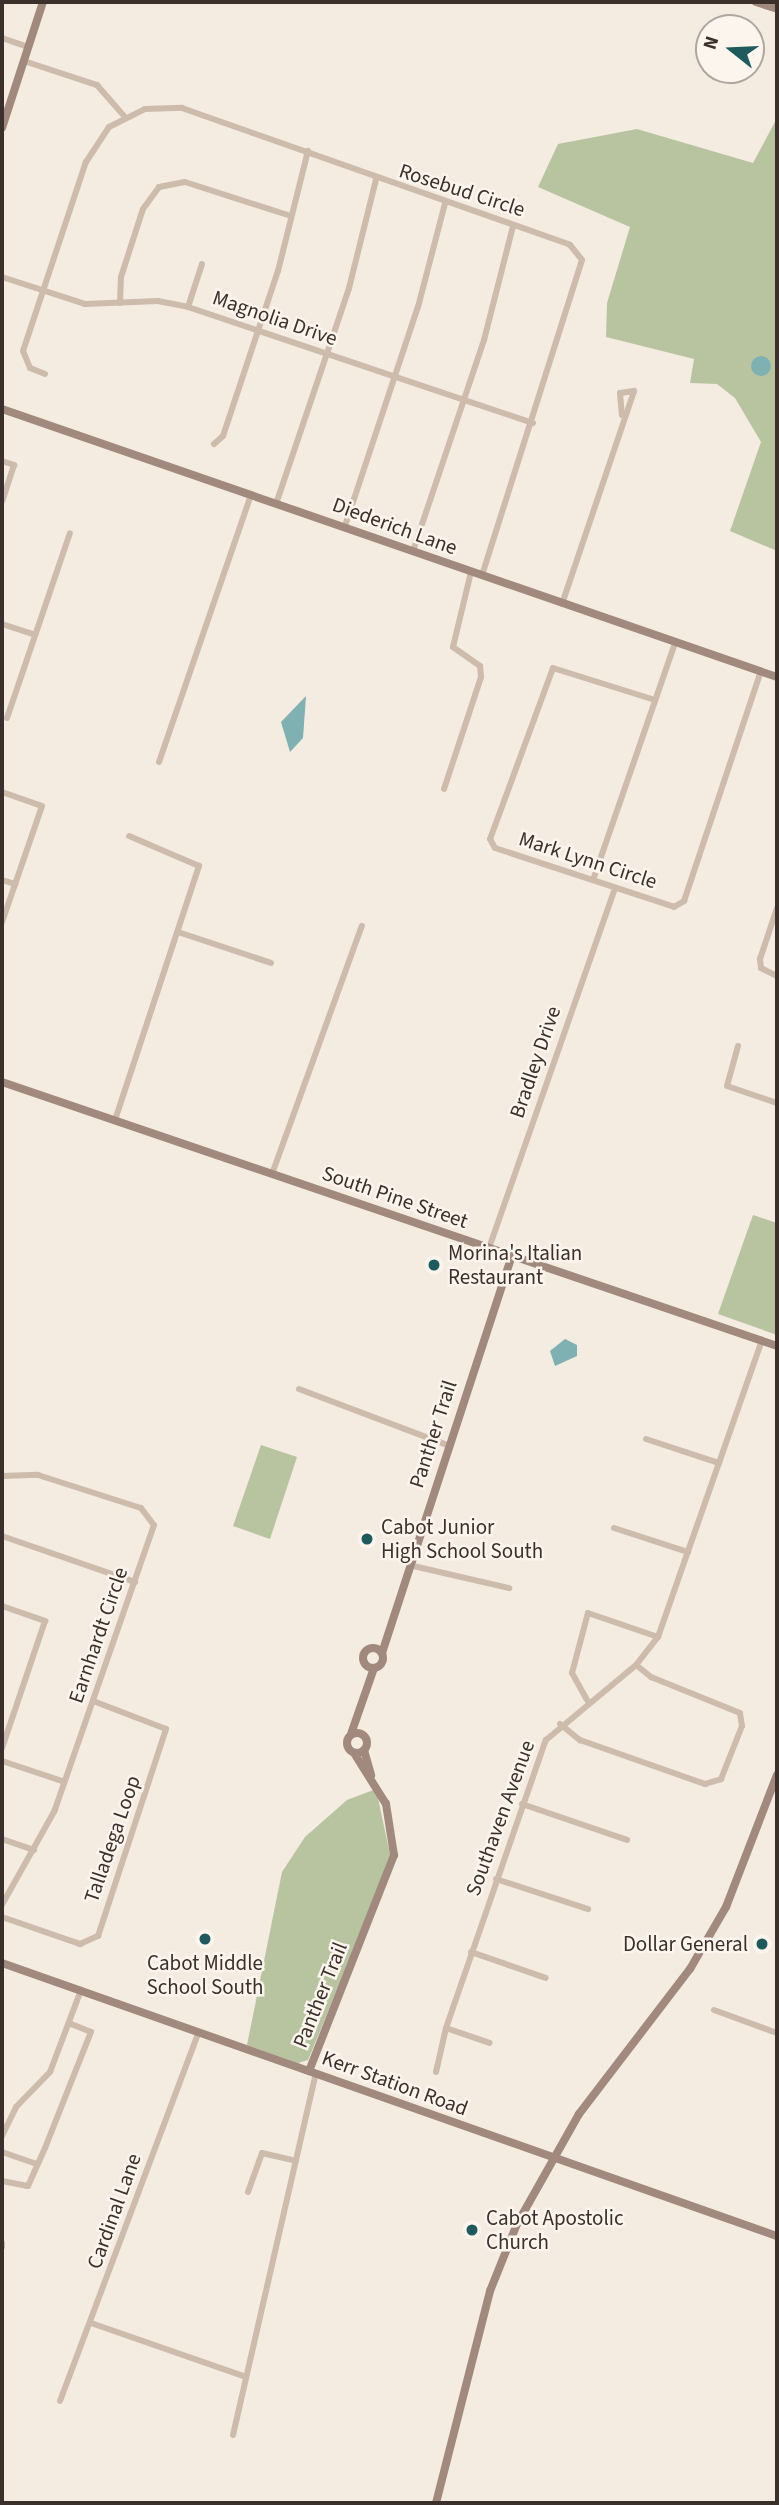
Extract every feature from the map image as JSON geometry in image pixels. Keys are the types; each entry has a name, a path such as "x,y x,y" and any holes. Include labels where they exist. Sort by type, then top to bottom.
{"street":[{"path":"2,128 43,2"},
{"path":"756,2 777,9"},
{"path":"2,38 28,47"},
{"path":"24,61 97,85 124,116 100,136 86,162 23,351 30,368 45,374"},
{"name":"Rosebud Circle","path":"124,116 182,108 308,151 376,180 570,244 582,260 533,423 482,576"},
{"path":"214,444 223,436 257,330 308,151"},
{"path":"276,504 326,354 376,180"},
{"path":"120,303 125,266 143,209 159,187 185,182 288,215"},
{"path":"345,526 396,377 444,203"},
{"path":"413,551 464,400 513,226"},
{"path":"188,307 202,264"},
{"name":"Magnolia Drive","path":"2,277 85,304 188,307 533,423"},
{"name":"Diederich Lane","path":"2,409 777,677"},
{"path":"562,604 622,415"},
{"path":"2,461 14,465 2,501"},
{"path":"159,762 251,495"},
{"path":"7,718 70,533"},
{"path":"444,789 481,677 480,666 453,647 471,572"},
{"path":"2,624 35,635"},
{"path":"593,880 675,643"},
{"name":"Mark Lynn Circle","path":"655,700 563,668 545,676 490,839 495,848 674,907 684,901 761,671"},
{"path":"2,792 42,806 2,922"},
{"path":"115,1120 199,864 130,836"},
{"path":"2,880 15,884"},
{"name":"Bradley Drive","path":"489,1248 615,888"},
{"path":"777,908 760,959 761,968 777,976"},
{"path":"272,1174 362,926"},
{"path":"178,932 271,964"},
{"path":"738,1046 727,1086 777,1103"},
{"name":"South Pine Street","path":"2,1082 777,1346"},
{"name":"Panther Trail","path":"378,1651 512,1256"},
{"name":"Southaven Avenue","path":"436,2073 446,2028 471,1952 546,1741 560,1724 587,1700 636,1665 658,1637 762,1340"},
{"path":"299,1390 314,1400 447,1445"},
{"path":"646,1438 719,1463"},
{"name":"Earnhardt Circle","path":"2,1476 38,1475 141,1508 153,1525 65,1782 34,1850 2,1905"},
{"path":"614,1528 688,1552"},
{"path":"2,1536 135,1581"},
{"path":"409,1565 509,1588"},
{"path":"2,1606 45,1621 2,1748"},
{"path":"587,1700 572,1660 588,1613 658,1637"},
{"path":"370,1667 365,1653 378,1651"},
{"path":"365,1749 354,1753 347,1744 356,1734 354,1713 378,1651"},
{"path":"560,1724 580,1740 693,1780 721,1779 742,1726 740,1713 651,1677 636,1665"},
{"name":"Talladega Loop","path":"2,1917 80,1944 98,1936 166,1729 93,1701"},
{"name":"Panther Trail","path":"313,2072 394,1854 394,1833 371,1775 365,1749 356,1734"},
{"name":"Panther Trail","path":"354,1753 371,1775"},
{"path":"2,1761 65,1782"},
{"path":"436,2503 491,2291 552,2158 690,1969 726,1907 777,1775"},
{"path":"522,1804 627,1840"},
{"path":"2,1839 34,1850"},
{"path":"496,1879 588,1909"},
{"path":"471,1952 546,1978"},
{"name":"Kerr Station Road","path":"2,1963 777,2236"},
{"path":"2,2136 16,2107 50,2072 81,1990"},
{"path":"714,2010 777,2034"},
{"path":"2,2182 28,2186 91,2032 69,2023"},
{"path":"446,2028 490,2043"},
{"name":"Cardinal Lane","path":"60,2401 199,2032"},
{"path":"233,2435 296,2161 313,2072"},
{"path":"2,2152 36,2164"},
{"path":"248,2192 262,2153 296,2161"},
{"path":"91,2323 246,2377"}],"green space":[{"path":"777,118 777,551 730,531 761,442 735,398 717,384 690,383 694,359 606,337 607,303 630,227 538,187 558,144 637,129 753,163"},
{"path":"753,1215 777,1223 777,1335 718,1314"},
{"path":"261,1445 297,1457 270,1539 233,1526"},
{"path":"376,1789 391,1859 308,2060 298,2063 247,2045 282,1872 305,1837 347,1800"}],"water":[{"path":"761,356 768,359 771,366 768,373 761,376 754,373 751,366 754,359"},
{"path":"306,696 303,738 290,752 281,722"},
{"path":"565,1339 577,1345 577,1356 555,1366 550,1351"}],"place":[{"name":"Morina's Italian Restaurant","path":"434,1265"},
{"name":"Cabot Junior High School South","path":"367,1539"},
{"name":"Cabot Middle School South","path":"205,1939"},
{"name":"Dollar General","path":"762,1944"},
{"name":"Cabot Apostolic Church","path":"472,2230"}]}
